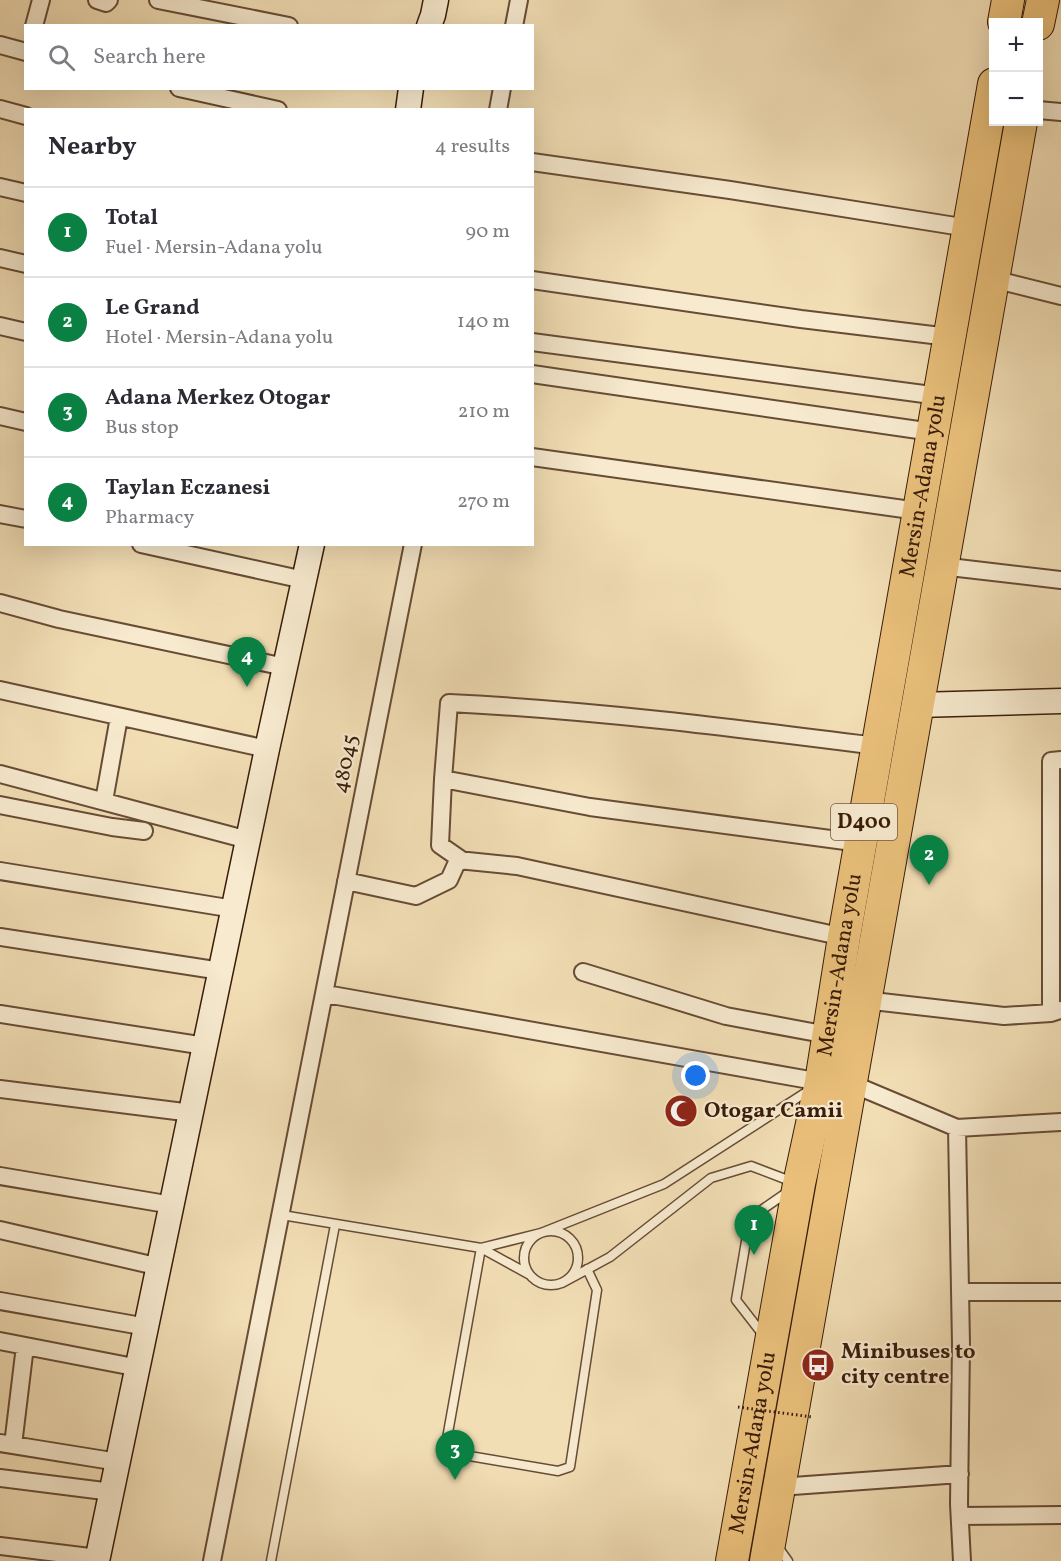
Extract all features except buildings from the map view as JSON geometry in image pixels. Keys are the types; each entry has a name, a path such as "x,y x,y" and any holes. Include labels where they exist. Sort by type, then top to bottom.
{"highway":[{"path":"1005,18 1008,0"},
{"path":"1039,18 1043,0"},
{"name":"Mersin-Adana yolu","path":"768,1548 779,1487 836,1083 828,1035 989,107"},
{"name":"Mersin-Adana yolu","path":"732,1561 799,1184 864,1000 1020,126"}],"main road":[{"path":"420,24 423,0"},
{"path":"430,24 436,0"},
{"path":"408,108 411,90"},
{"path":"102,1560 118,1462 312,546"},
{"path":"102,1560 327,546"},
{"path":"917,705 1061,700"}],"street":[{"path":"34,24 41,0"},
{"path":"97,0 106,3 109,0"},
{"path":"158,0 279,24"},
{"path":"514,24 519,0"},
{"path":"0,45 24,51"},
{"path":"188,90 269,108"},
{"path":"498,108 502,90"},
{"path":"0,108 24,115"},
{"path":"1043,110 1061,112"},
{"path":"534,162 718,188 968,228"},
{"path":"0,187 24,193"},
{"path":"0,258 24,264"},
{"path":"993,279 1061,296"},
{"path":"534,280 801,319 949,337"},
{"path":"0,326 24,332"},
{"path":"534,342 939,396"},
{"path":"534,374 932,432"},
{"path":"0,416 24,422"},
{"path":"534,457 918,511"},
{"path":"0,514 24,519"},
{"path":"150,546 304,580"},
{"name":"48045","path":"212,1561 326,994 346,881 413,546"},
{"path":"942,566 1061,580"},
{"path":"0,603 59,619 285,667"},
{"path":"0,690 267,749"},
{"path":"463,861 440,845 449,703 537,707 877,747"},
{"path":"104,801 119,717"},
{"path":"864,1000 1004,1016 1056,1011 1051,761 1061,760"},
{"path":"0,774 248,840"},
{"path":"443,778 590,807 860,843"},
{"path":"0,805 144,831"},
{"path":"346,881 416,896 449,880 458,860 517,866 844,937"},
{"path":"0,871 234,909"},
{"path":"0,937 221,971"},
{"path":"583,972 726,1016 828,1035"},
{"path":"326,994 836,1083 957,1128 1061,1122"},
{"path":"0,1014 205,1046"},
{"path":"0,1089 192,1113"},
{"path":"957,1128 962,1561"},
{"path":"0,1176 172,1205"},
{"path":"0,1230 160,1268"},
{"path":"960,1292 1061,1292"},
{"path":"0,1300 147,1327"},
{"path":"0,1341 139,1368"},
{"path":"25,1346 6,1444 118,1462"},
{"path":"779,1487 960,1474"},
{"path":"0,1478 112,1492"},
{"path":"960,1516 1061,1515"},
{"path":"0,1546 102,1560"}],"lane":[{"path":"530,1275 526,1267 525,1251 534,1237 664,1184 836,1083"},
{"path":"282,1215 481,1248 544,1284 562,1283 610,1257 711,1178 751,1166 799,1184"},
{"path":"771,1345 736,1300 750,1218 799,1184"},
{"path":"272,1561 335,1225"},
{"path":"481,1248 550,1231 560,1232 568,1236 574,1244 579,1262 570,1278 562,1283"},
{"path":"481,1248 446,1444 452,1453 558,1471 570,1467 597,1290 587,1269"},
{"path":"768,1548 788,1561"}],"path":[{"path":"738,1407 812,1417"}],"place":[{"name":"Taylan Eczanesi","path":"247,687"},
{"name":"Le Grand","path":"929,885"},
{"name":"Otogar Camii","path":"681,1111"},
{"name":"Total","path":"754,1255"},
{"name":"Minibuses to city centre","path":"818,1365"},
{"name":"Adana Merkez Otogar","path":"455,1480"}]}
